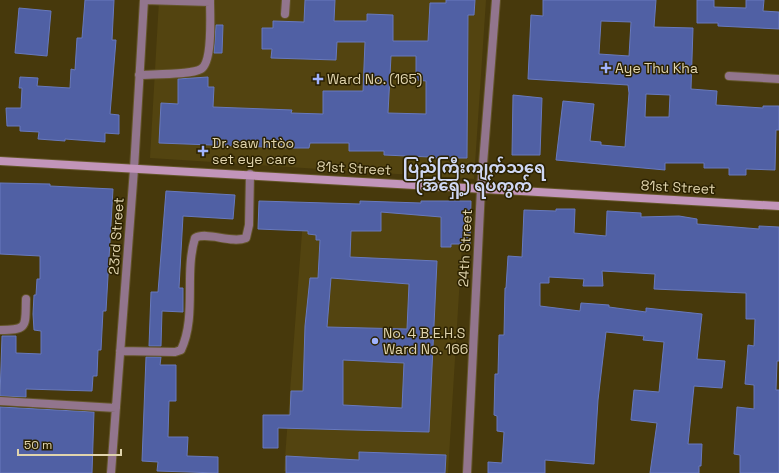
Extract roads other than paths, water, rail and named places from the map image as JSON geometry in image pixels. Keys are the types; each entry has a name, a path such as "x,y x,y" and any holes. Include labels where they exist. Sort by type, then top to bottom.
{"street":[{"path":"139,75 200,70 206,65 209,54 210,1 144,0"},
{"name":"23rd Street","path":"111,473 134,169 144,0"},
{"path":"285,14 286,0"},
{"name":"24th Street","path":"467,473 481,188 496,0"},
{"path":"729,76 779,79"},
{"name":"81st Street","path":"0,160 779,206"},
{"path":"120,351 176,352 181,350 185,341 188,320 189,286 195,238 202,236 238,241 246,238 250,174"},
{"path":"0,330 18,330 23,326 26,318 26,299"},
{"path":"0,401 116,408"}],"place":[{"name":"Aye Thu Kha","path":"606,68"},
{"name":"Ward No. (165)","path":"318,79"},
{"name":"Dr. saw htòo set eye care","path":"203,151"},
{"name":"No. 4 B.E.H.S Ward No. 166","path":"375,341"}],"district":[{"name":"ပြည်ကြီးကျက်သရေ (အရှေ့) ရပ်ကွက်","path":"474,176"}]}
